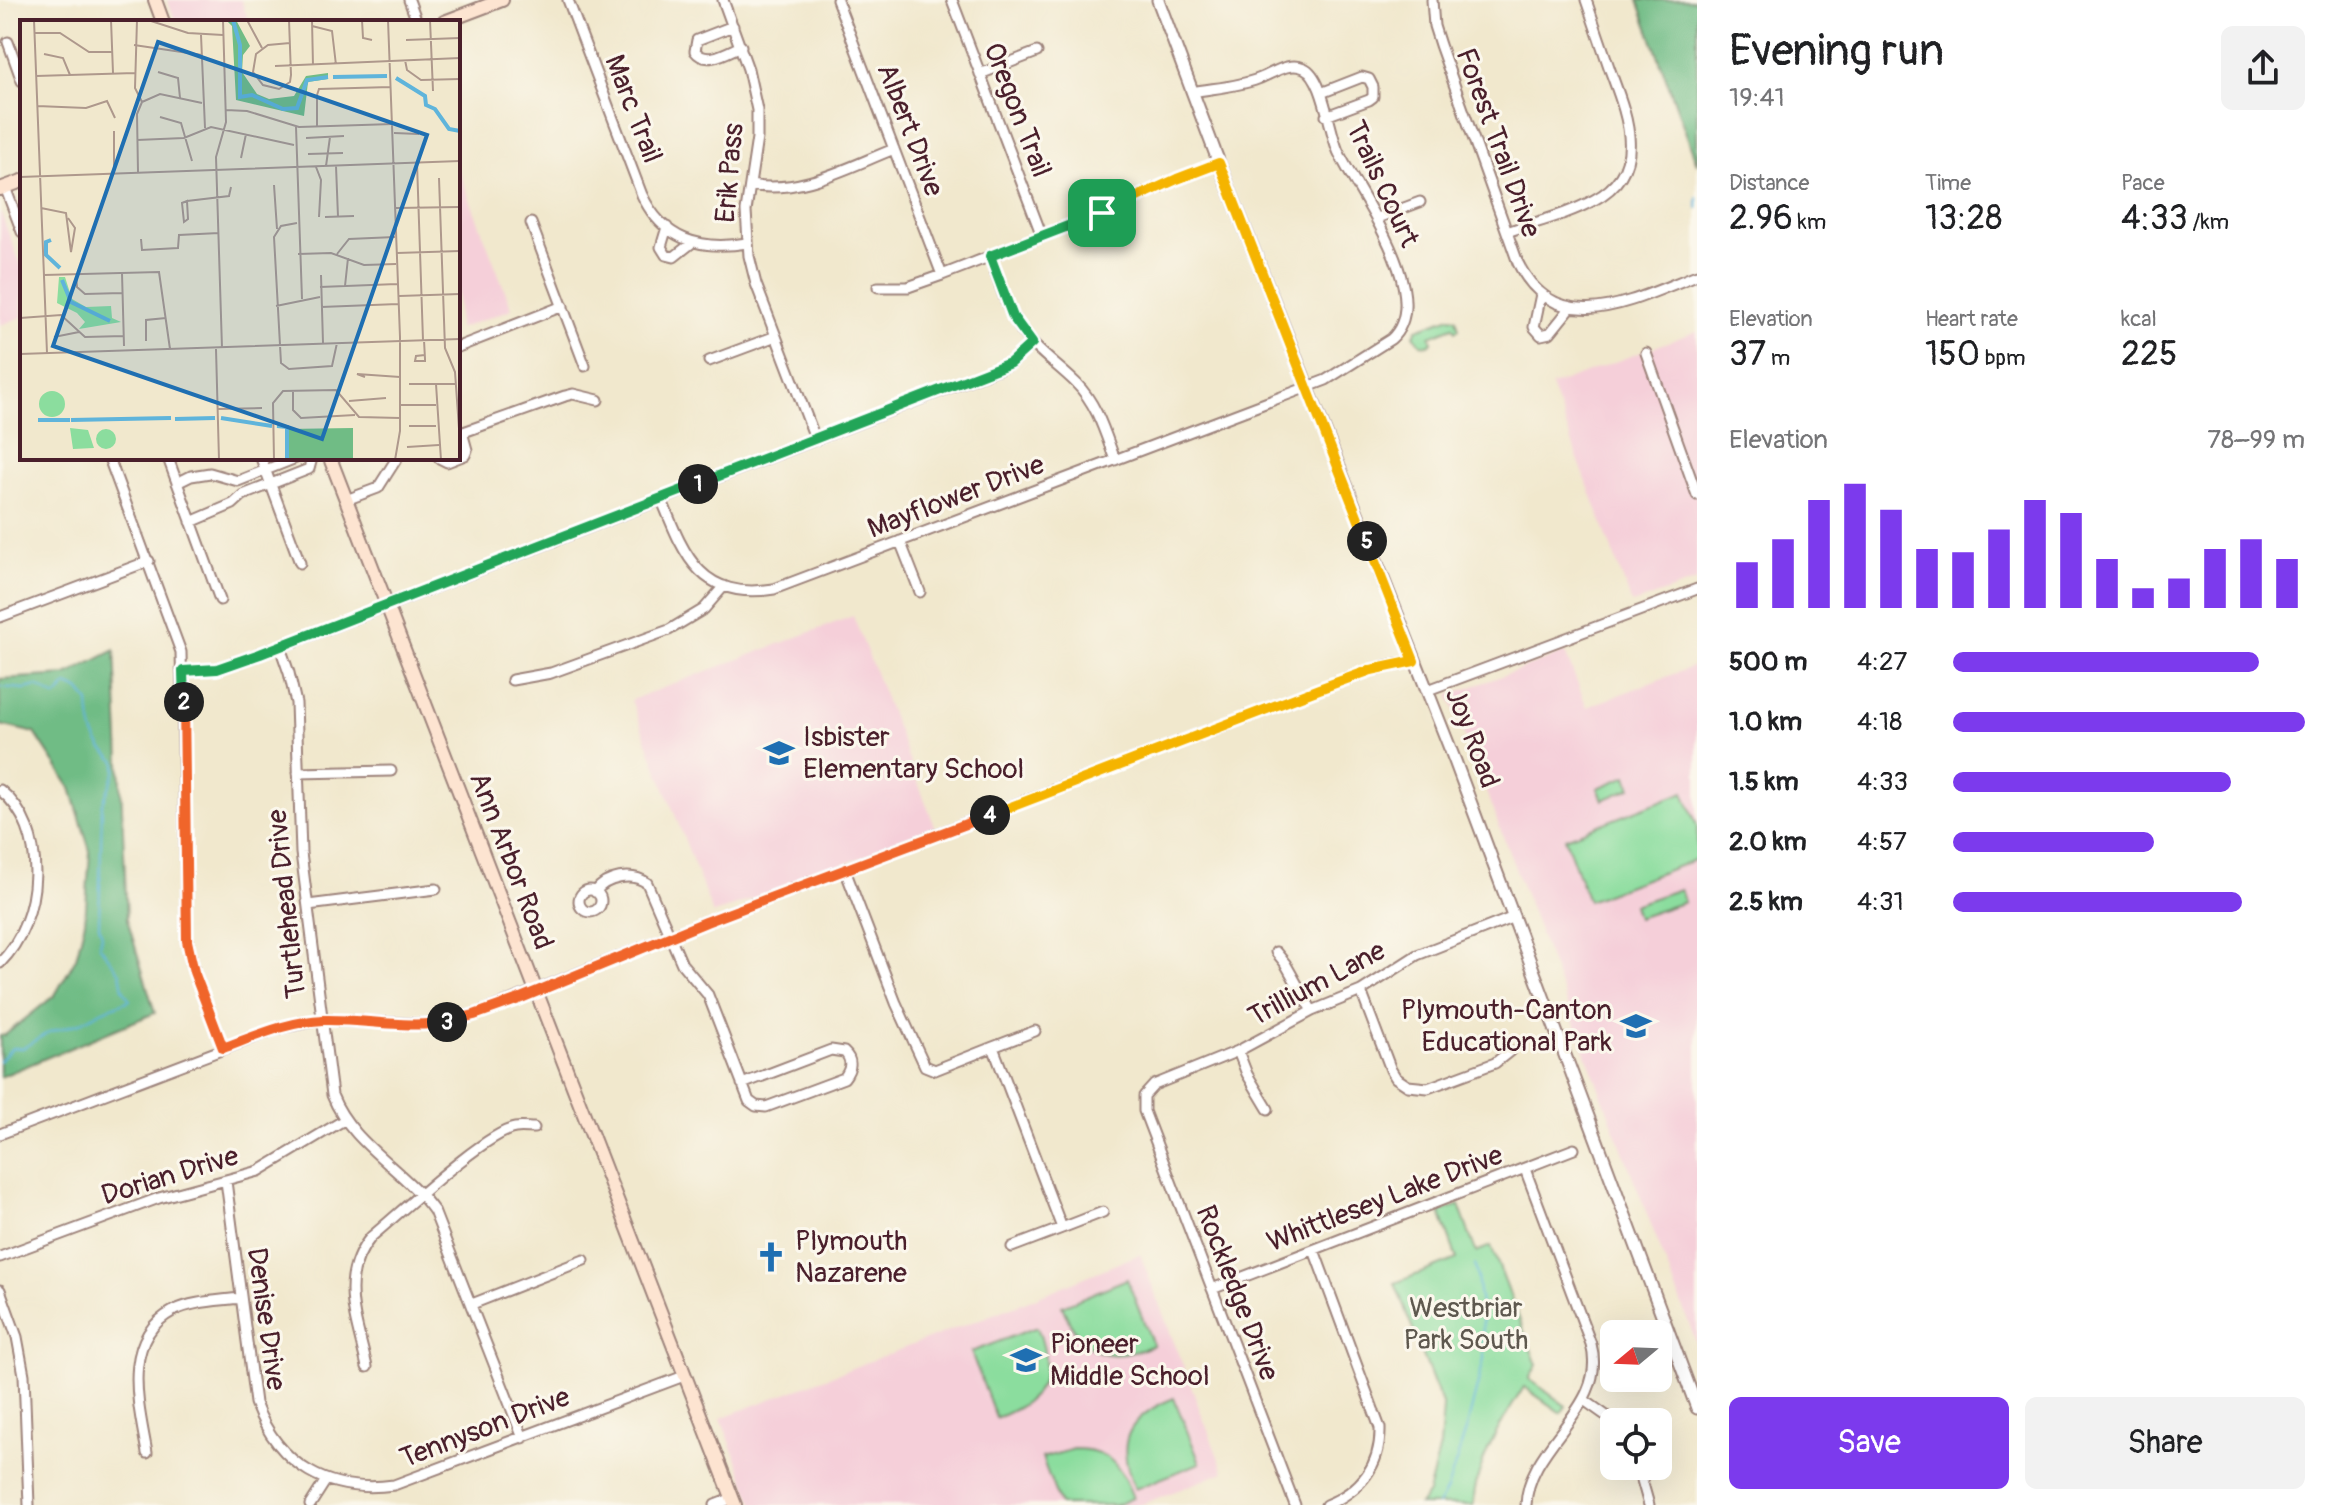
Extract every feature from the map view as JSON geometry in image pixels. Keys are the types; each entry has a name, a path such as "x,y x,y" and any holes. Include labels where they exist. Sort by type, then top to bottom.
{"main road":[{"path":"449,20 502,0"},
{"name":"Ann Arbor Road","path":"331,460 734,1502"}],"street":[{"path":"409,0 416,20"},
{"name":"Marc Trail","path":"568,0 651,212 667,227 693,242 715,247 747,243"},
{"name":"Erik Pass","path":"723,0 741,46 757,110 747,243 754,276 815,438"},
{"name":"Albert Drive","path":"837,0 942,275"},
{"name":"Oregon Trail","path":"952,0 1042,236"},
{"name":"Joy Road","path":"1158,0 1306,387 1428,690 1697,1408"},
{"name":"Forest Trail Drive","path":"1432,0 1434,26 1520,268 1541,294 1571,307 1595,309 1613,306 1697,275"},
{"path":"1507,232 1594,200 1615,183 1626,163 1630,141 1627,117 1586,0"},
{"path":"733,26 697,40 695,51 699,57 706,59 741,46"},
{"path":"8,42 20,75"},
{"path":"980,74 1037,52"},
{"name":"Trails Court","path":"1192,92 1246,83 1295,66 1304,68 1315,76 1337,149 1377,218 1406,295 1407,310 1403,324 1398,333 1381,346 1326,380 1306,387"},
{"path":"1321,93 1362,77 1369,79 1373,87 1373,97 1369,100 1326,116"},
{"path":"750,185 775,189 797,186 894,149"},
{"path":"878,287 908,287 942,275 1219,163"},
{"path":"2,188 20,228"},
{"path":"1377,218 1420,202"},
{"path":"531,223 585,366"},
{"name":"Marc Trail","path":"667,227 661,247 666,255 674,257 693,242"},
{"path":"990,256 1013,317 1032,343 1088,397 1115,460"},
{"path":"1541,294 1534,327 1541,335 1550,333 1571,307"},
{"path":"460,346 563,306"},
{"path":"709,361 776,336"},
{"path":"183,671 217,669 280,647 998,369 1032,343"},
{"path":"1646,353 1697,495"},
{"name":"Mayflower Drive","path":"724,586 749,591 774,589 1306,387"},
{"path":"460,457 467,450 460,433 573,394 598,400"},
{"path":"110,460 176,633 183,671 187,941 194,972 223,1048"},
{"path":"169,460 220,600"},
{"path":"262,460 300,563"},
{"path":"177,483 210,473 238,481 291,460"},
{"path":"191,522 233,504 243,495 309,469 311,460"},
{"path":"346,500 378,488 396,460"},
{"path":"238,481 243,495"},
{"path":"512,680 551,673 669,630 704,609 724,586 704,575 687,558 661,498"},
{"path":"900,541 920,592"},
{"path":"0,617 149,561"},
{"path":"1428,690 1697,589"},
{"name":"Turtlehead Drive","path":"280,647 296,703 299,818 330,1088 344,1120 360,1139 422,1195 446,1235 523,1438"},
{"path":"0,1134 279,1028 321,1020 441,1023 474,1015 669,937 1319,689 1371,670 1414,661"},
{"path":"298,773 391,771"},
{"path":"0,790 24,818 35,873 28,919 13,948 0,963"},
{"path":"845,870 896,1003 925,1066 935,1070 1035,1031"},
{"path":"595,892 601,884 635,876 643,879 650,888 682,964 708,995 742,1084 751,1103 759,1108 766,1107 844,1078 850,1071 850,1063 844,1052 831,1050 742,1084"},
{"path":"308,905 436,889"},
{"name":"Trillium Lane","path":"1144,1096 1154,1085 1238,1051 1312,1011 1361,991 1417,955 1514,917"},
{"path":"1276,952 1312,1011"},
{"path":"1361,991 1393,1074 1408,1086 1428,1088 1495,1063 1510,1051"},
{"path":"993,1047 1062,1228"},
{"path":"1238,1051 1247,1074 1268,1109"},
{"name":"Rockledge Drive","path":"1144,1096 1144,1111 1295,1505"},
{"name":"Dorian Drive","path":"0,1257 159,1198 270,1166 344,1120"},
{"path":"367,1367 352,1298 354,1265 371,1237 499,1134 515,1128 534,1128"},
{"name":"Whittlesey Lake Drive","path":"1212,1289 1574,1149"},
{"path":"1525,1169 1594,1352 1594,1373 1584,1400 1535,1465 1526,1505"},
{"name":"Denise Drive","path":"226,1181 251,1387 261,1419 291,1458 326,1480"},
{"path":"1012,1247 1103,1212"},
{"path":"1314,1250 1380,1428 1379,1445 1371,1470 1352,1492 1326,1505"},
{"path":"472,1304 584,1260"},
{"path":"0,1290 17,1337 24,1375 29,1505"},
{"path":"147,1453 136,1383 145,1340 157,1324 173,1312 200,1303 240,1298"},
{"name":"Tennyson Drive","path":"326,1480 361,1488 394,1485 684,1376"},
{"path":"1584,1400 1600,1411"},
{"path":"310,1505 326,1480"},
{"path":"1642,1480 1649,1505"},
{"path":"715,1505 734,1502"}],"shaded area":[{"path":"167,0 241,0 248,20 175,20"},
{"path":"460,173 512,309 460,328"},
{"path":"0,211 20,263 20,318 0,325"},
{"path":"1697,331 1697,581 1632,604 1551,386"},
{"name":"Isbister Elementary School","path":"853,616 936,829 713,914 631,700"},
{"name":"Plymouth-Canton Educational Park","path":"1565,653 1587,707 1697,665 1697,1345 1449,695"},
{"name":"Pioneer Middle School","path":"1140,1254 1224,1472 1140,1505 754,1505 721,1418 1022,1303"}],"green space":[{"path":"1638,0 1697,0 1697,164"},
{"path":"1450,317 1456,318 1459,329 1456,331 1453,327 1430,336 1432,342 1429,345 1421,344 1414,335 1417,329"},
{"path":"115,650 127,919 155,1013 0,1077 0,1036 55,995 76,958 85,921 90,851 71,788 35,733 0,725 0,679 67,675"},
{"path":"1627,776 1631,788 1603,800 1598,788"},
{"path":"1684,792 1697,826 1697,859 1588,901 1565,838"},
{"path":"1680,889 1684,902 1637,918 1633,905"},
{"name":"Westbriar Park South","path":"1459,1205 1476,1252 1491,1246 1537,1365 1529,1379 1566,1406 1561,1413 1524,1387 1484,1458 1473,1505 1419,1505 1428,1493 1440,1447 1443,1407 1395,1283 1457,1259 1440,1212"},
{"path":"1127,1279 1153,1345 1121,1354 1097,1351 1077,1334 1062,1306"},
{"path":"1037,1327 1045,1359 1041,1384 1025,1403 996,1418 971,1352"},
{"path":"1174,1398 1200,1463 1135,1489 1126,1458 1129,1433 1145,1414"},
{"path":"1074,1449 1105,1456 1119,1469 1133,1498 1116,1505 1060,1505 1042,1458"}],"waterway":[{"path":"1697,198 1697,208"},
{"path":"0,687 25,689 37,686 56,697 67,685 79,690 89,702 90,720 98,742 116,761 116,770 102,805 99,925 102,935 99,945 120,973 123,989 130,1000 80,1023 49,1032 23,1048 12,1048 0,1061"},
{"path":"1438,1505 1447,1490 1467,1427 1484,1359 1482,1312 1475,1264"}],"place":[{"name":"Isbister Elementary School","path":"779,753"},
{"name":"Plymouth-Canton Educational Park","path":"1636,1026"},
{"name":"Plymouth Nazarene","path":"771,1257"},
{"name":"Pioneer Middle School","path":"1026,1360"}],"route":[{"path":"1219,163 1414,661 1371,670 1319,689 706,922 474,1015 424,1024 321,1020 279,1028 223,1048 194,972 187,941 183,671 217,669 260,654 998,369 1010,363 1032,343 1013,317 990,256 1102,213 1219,163"}]}
